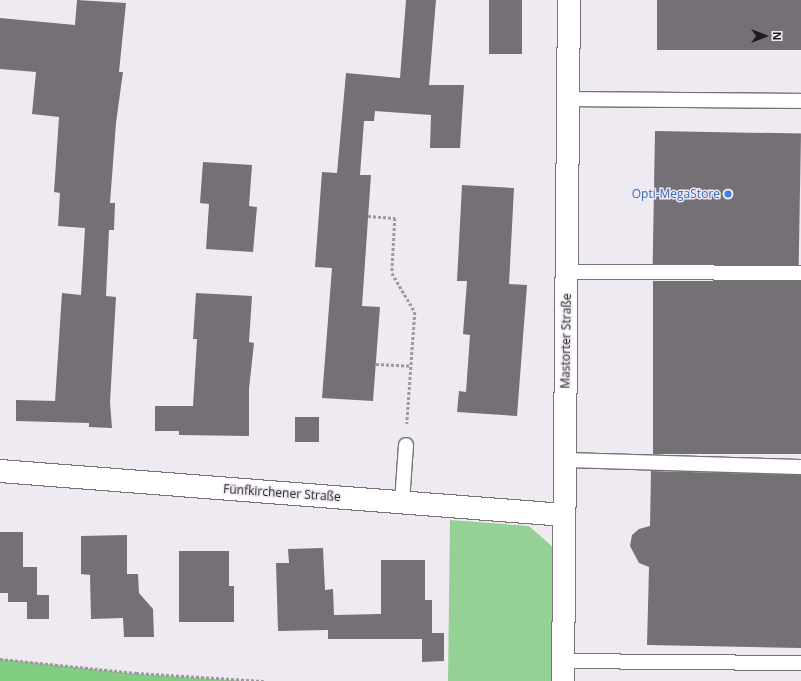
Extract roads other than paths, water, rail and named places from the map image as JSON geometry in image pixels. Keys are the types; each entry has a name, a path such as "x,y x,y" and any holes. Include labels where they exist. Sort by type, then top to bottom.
{"street":[{"name":"Mastorter Straße","path":"563,671 569,0"},
{"name":"Fünfkirchener Straße","path":"0,471 564,515"}],"lane":[{"path":"569,99 801,101"},
{"path":"566,272 801,273"},
{"path":"402,502 406,445"},
{"path":"565,460 801,467"},
{"path":"563,671 801,663"}],"place":[{"name":"Opti-MegaStore","path":"728,194"}]}
